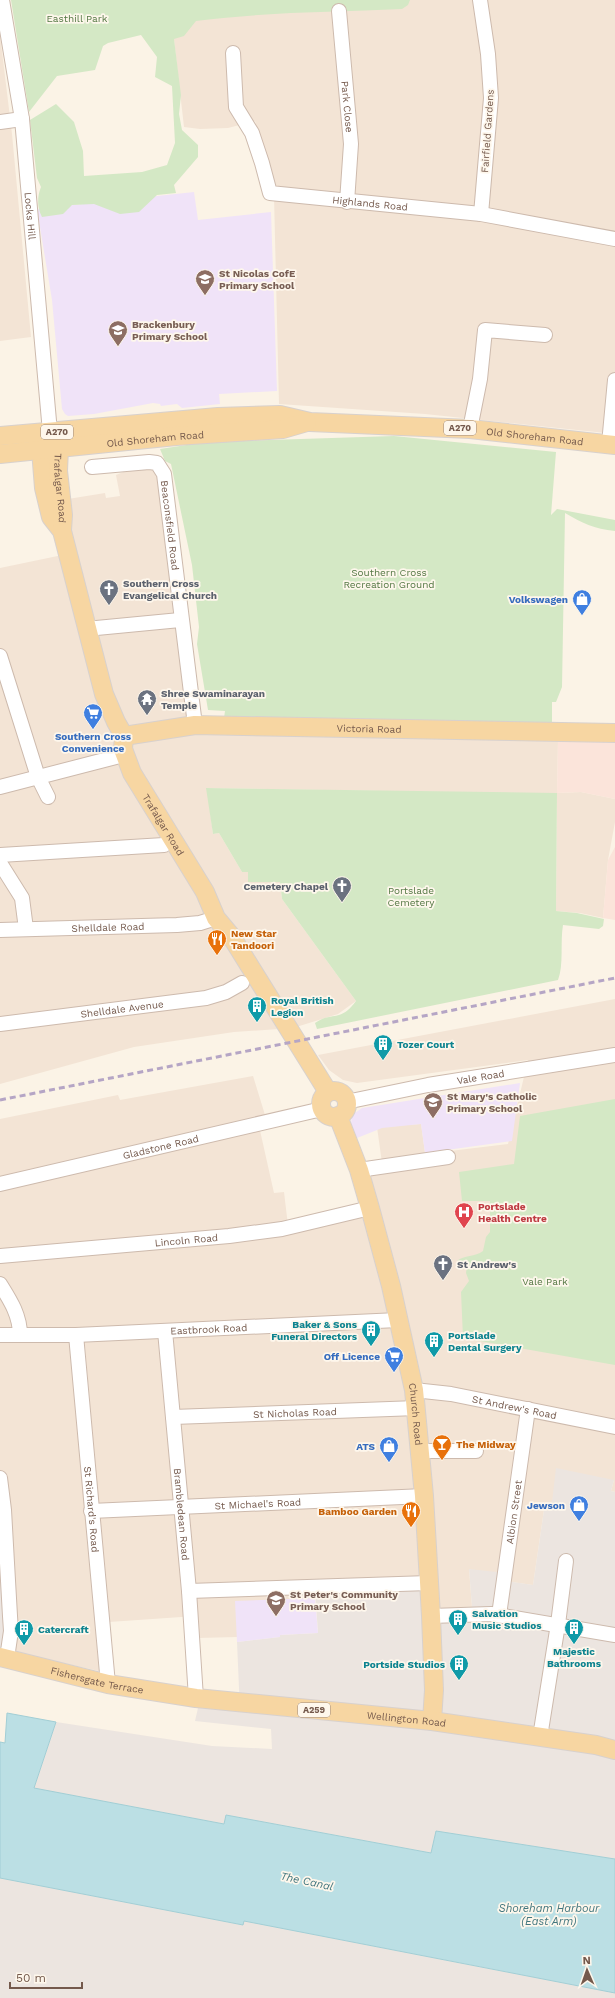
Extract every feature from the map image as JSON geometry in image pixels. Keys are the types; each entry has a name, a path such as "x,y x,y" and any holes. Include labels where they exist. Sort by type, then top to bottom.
{"main road":[{"name":"Old Shoreham Road","path":"0,436 218,417 280,415 310,422 470,429 612,445"},
{"name":"Old Shoreham Road","path":"0,454 183,436 283,429 310,422"},
{"name":"Trafalgar Road","path":"50,432 59,448 58,471 63,515 62,531"},
{"name":"Trafalgar Road","path":"50,432 41,450 44,488 52,517 62,531 70,555 86,628 104,694 116,722 124,736 123,749 132,773 205,892 216,918 231,936 328,1092"},
{"path":"58,471 70,456 93,445"},
{"name":"Victoria Road","path":"124,736 195,725 615,732"},
{"path":"328,1092 341,1094 342,1109 329,1116 322,1109 322,1099 328,1092"},
{"name":"Church Road","path":"342,1109 370,1208 398,1320 417,1408 431,1616 434,1690 432,1721"},
{"name":"Fishersgate Terrace","path":"3,1657 108,1684 196,1698"},
{"name":"Wellington Road","path":"196,1698 432,1721 615,1750"}],"street":[{"name":"Locks Hill","path":"2,0 22,119 50,432"},
{"name":"Fairfield Gardens","path":"480,0 488,54 491,98 481,214"},
{"name":"Park Close","path":"339,11 351,144 346,202"},
{"name":"Highlands Road","path":"233,53 236,107 252,133 270,193 346,202 481,214 615,240"},
{"path":"0,122 22,119"},
{"path":"470,429 480,379 485,330 545,335"},
{"path":"612,445 615,380"},
{"name":"Beaconsfield Road","path":"92,467 149,462 157,463 164,474 180,620 195,725"},
{"path":"86,628 180,620"},
{"path":"0,656 38,778 48,797"},
{"path":"0,787 116,757"},
{"path":"0,855 68,844 164,845"},
{"path":"0,863 22,898 26,929"},
{"name":"Shelldale Road","path":"0,930 177,925 200,923 216,918"},
{"name":"Shelldale Avenue","path":"0,1024 206,998 226,992 242,983"},
{"name":"Vale Road","path":"342,1109 428,1085 615,1055"},
{"name":"Gladstone Road","path":"0,1184 322,1109"},
{"path":"359,1170 448,1157"},
{"name":"Lincoln Road","path":"0,1256 229,1236 282,1229 370,1208"},
{"path":"0,1284 13,1304 18,1316 20,1335"},
{"name":"Eastbrook Road","path":"0,1335 76,1335 165,1332 398,1320"},
{"name":"Brambledean Road","path":"165,1332 189,1591 196,1698"},
{"name":"St Richard's Road","path":"76,1335 108,1684"},
{"name":"St Andrew's Road","path":"414,1390 451,1394 615,1427"},
{"name":"St Nicholas Road","path":"173,1417 417,1408"},
{"name":"Albion Street","path":"499,1615 528,1409"},
{"path":"421,1451 476,1451"},
{"path":"0,1478 11,1631 3,1657"},
{"name":"St Michael's Road","path":"91,1511 424,1496"},
{"path":"540,1737 558,1624 566,1561"},
{"path":"189,1591 429,1583"},
{"path":"431,1616 499,1615 615,1635"}],"shaded area":[{"path":"404,0 615,0 615,434 425,414 279,404 274,196 267,156 255,121 228,128 200,129 184,127 172,22 252,13"},
{"path":"0,35 12,134 31,337 0,341"},
{"name":"St Nicolas CofE Primary School","path":"194,192 198,220 271,212 277,391 219,394 220,404 182,408 177,404 161,406 160,404 153,403 94,414 68,416 62,409 52,300 37,209"},
{"path":"155,465 165,518 189,729 558,740 557,793 581,792 615,799 615,822 608,860 603,918 580,913 556,911 557,794 207,788 213,834 219,833 242,872 248,872 280,882 282,899 356,1001 338,1014 293,1028 234,1032 134,1047 0,1084 0,568 72,553 68,499 105,493 106,498 120,496 116,475 136,467"},
{"path":"558,740 615,742 615,799 581,792 557,793"},
{"path":"615,847 615,920 603,918 608,860"},
{"path":"615,999 615,1492 611,1491 614,1480 551,1511 544,1510 533,1585 505,1581 469,1569 472,1607 467,1610 422,1613 315,1598 237,1642 237,1637 198,1638 196,1616 109,1622 85,1347 73,1347 99,1671 14,1652 12,1521 0,1522 0,1119 118,1095 120,1100 253,1076 265,1115 257,1117 274,1193 284,1192 289,1234 379,1214 369,1171 383,1170 377,1127 421,1124 425,1153 443,1154 450,1151 508,1144 528,1060 357,1083 343,1080 329,1070 318,1055"},
{"name":"St Mary's Catholic Primary School","path":"520,1083 512,1141 425,1153 421,1124 382,1128 357,1138 351,1124 352,1115 362,1108"},
{"path":"556,1468 614,1480 611,1491 615,1492 615,1859 436,1831 432,1853 226,1815 225,1824 34,1788 56,1722 212,1746 272,1749 271,1729 195,1721 198,1708 240,1711 237,1642 280,1637 280,1635 318,1633 315,1590 420,1583 422,1613 467,1610 472,1607 469,1569 506,1573 506,1581 533,1585 544,1510 551,1511"},
{"path":"0,1533 5,1626 1,1649 0,1649"},
{"name":"St Peter's Community Primary School","path":"315,1598 318,1633 280,1635 280,1637 237,1642 235,1601"},
{"path":"0,1878 242,1925 244,1921 615,1993 615,1998 0,1998"}],"green space":[{"name":"Easthill Park","path":"11,0 410,0 408,5 402,9 273,14 196,21 184,36 174,39 181,95 179,114 182,130 198,145 198,157 174,185 176,193 157,195 139,212 120,214 94,204 72,205 63,214 42,217 38,202 41,187 37,178 30,120 56,104 74,122 83,151 84,176 142,172 167,165 175,143 172,86 155,77 157,57 141,35 108,43 103,46 95,70 57,76 29,112"},
{"name":"Southern Cross Recreation Ground","path":"394,436 556,452 551,515 557,509 615,520 615,531 588,525 565,513 562,687 556,702 552,702 552,724 224,718 225,711 208,710 197,644 199,627 192,565 171,464 165,461 160,449 206,442"},
{"name":"Portslade Cemetery","path":"206,788 557,793 556,911 577,913 604,919 603,926 599,929 563,925 561,967 558,980 317,1029 315,1023 345,1012 356,1001 282,899 280,882 248,882 248,872 242,872 219,833 213,834"},
{"name":"Vale Park","path":"615,1099 615,1365 463,1338 461,1292 469,1281 466,1273 467,1266 457,1261 483,1251 486,1237 490,1232 490,1201 462,1201 459,1172 514,1164 520,1116"}],"water":[{"name":"Shoreham Harbour (East Arm)","path":"7,1713 56,1722 34,1788 224,1824 226,1815 431,1853 436,1831 615,1859 615,1993 244,1921 243,1925 0,1878 0,1742 5,1743"}],"railway":[{"path":"0,1100 615,978"}],"place":[{"name":"St Nicolas CofE Primary School","path":"205,296"},
{"name":"Brackenbury Primary School","path":"118,347"},
{"name":"Southern Cross Evangelical Church","path":"109,606"},
{"name":"Volkswagen","path":"582,616"},
{"name":"Shree Swaminarayan Temple","path":"147,716"},
{"name":"Southern Cross Convenience","path":"93,730"},
{"name":"Cemetery Chapel","path":"342,903"},
{"name":"New Star Tandoori","path":"217,956"},
{"name":"Royal British Legion","path":"257,1023"},
{"name":"Tozer Court","path":"383,1061"},
{"name":"St Mary's Catholic Primary School","path":"433,1119"},
{"name":"Portslade Health Centre","path":"464,1229"},
{"name":"St Andrew's","path":"443,1281"},
{"name":"Baker & Sons Funeral Directors","path":"371,1347"},
{"name":"Portslade Dental Surgery","path":"434,1358"},
{"name":"Off Licence","path":"394,1373"},
{"name":"The Midway","path":"442,1461"},
{"name":"ATS","path":"389,1463"},
{"name":"Jewson","path":"579,1522"},
{"name":"Bamboo Garden","path":"411,1528"},
{"name":"St Peter's Community Primary School","path":"276,1617"},
{"name":"Salvation Music Studios","path":"458,1636"},
{"name":"Majestic Bathrooms","path":"574,1645"},
{"name":"Catercraft","path":"24,1646"},
{"name":"Portside Studios","path":"459,1681"}],"water label":[{"name":"The Canal","path":"307,1881"}]}
